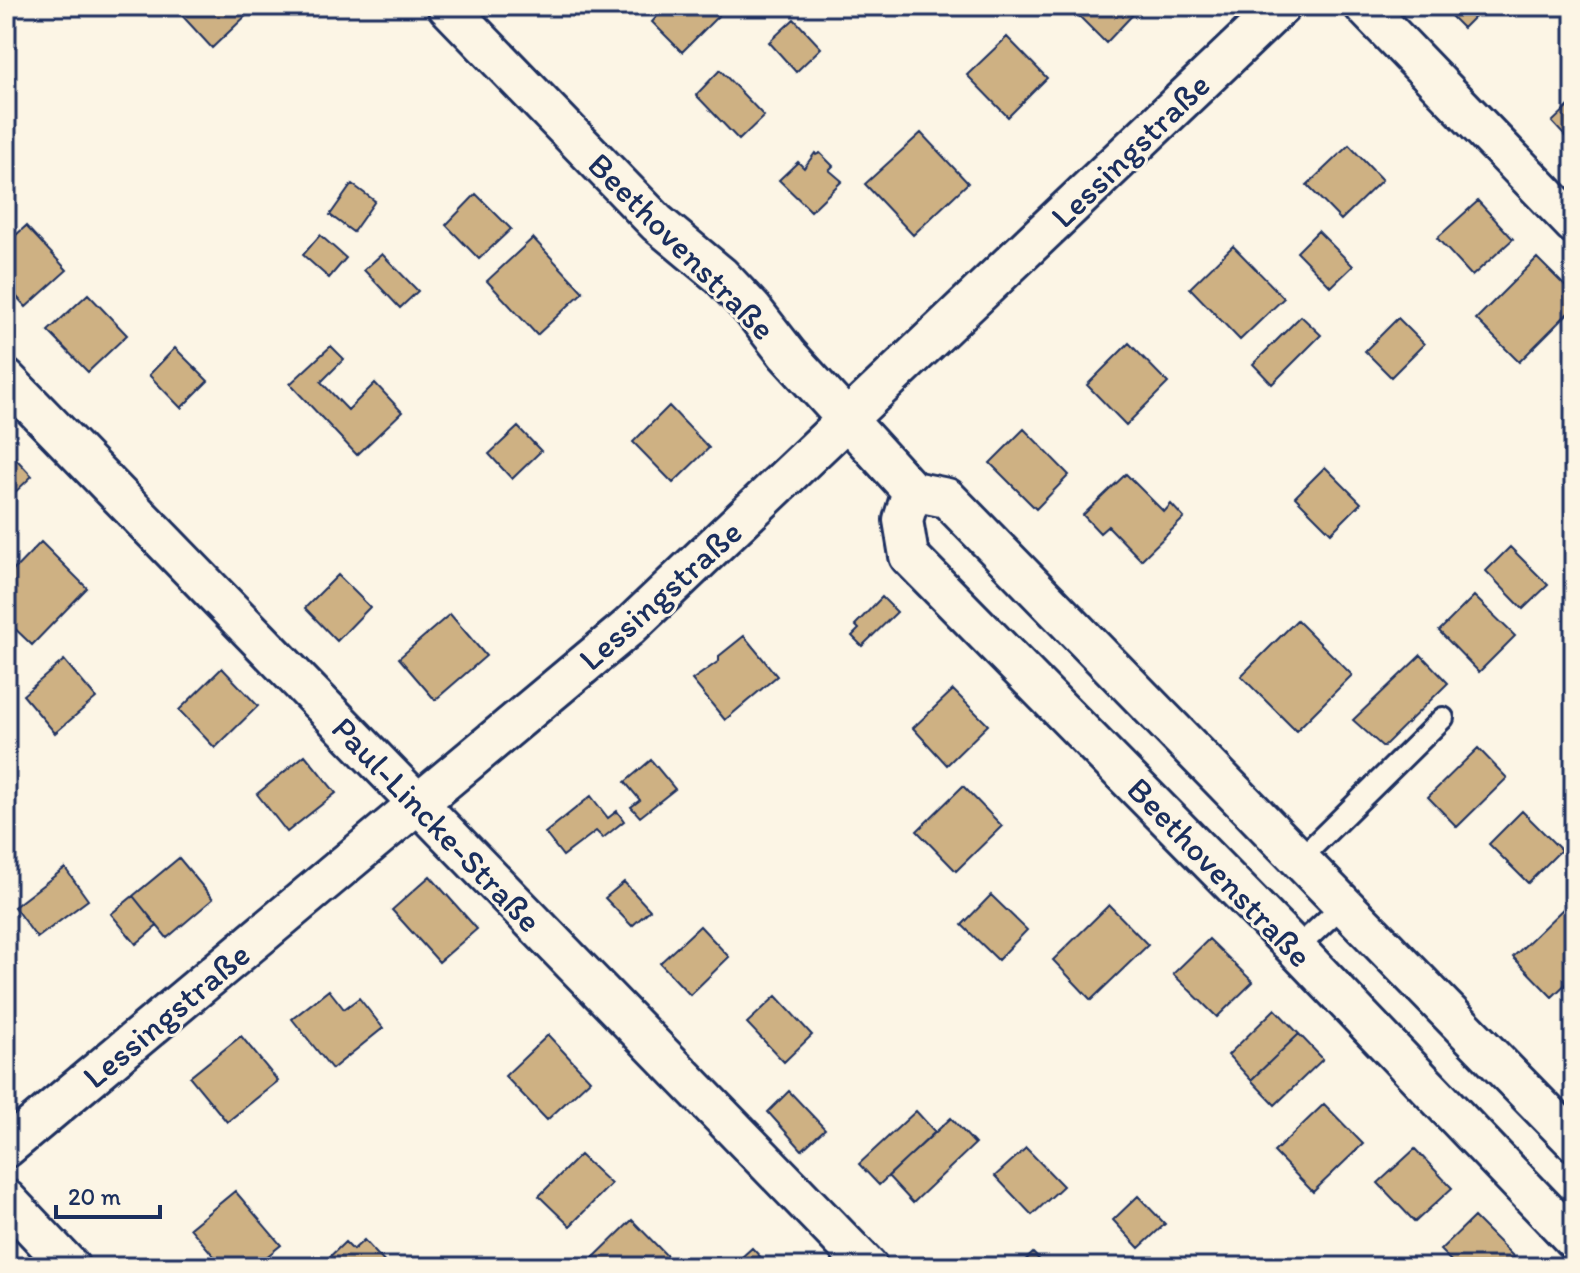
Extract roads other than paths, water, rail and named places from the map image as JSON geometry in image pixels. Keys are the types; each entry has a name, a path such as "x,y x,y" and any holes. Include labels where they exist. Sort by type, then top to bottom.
{"street":[{"name":"Beethovenstraße","path":"447,6 657,223 721,276 787,354 912,491 947,498 1574,1141"},
{"name":"Lessingstraße","path":"6,1148 629,627 1281,6"},
{"path":"1364,6 1574,224"},
{"name":"Paul-Lincke-Straße","path":"6,379 868,1267"},
{"name":"Beethovenstraße","path":"912,491 903,520 909,556 1296,949 1574,1240"},
{"path":"6,1199 70,1267"}],"lane":[{"path":"1300,859 1443,718"},
{"path":"1296,949 1343,905"}]}
